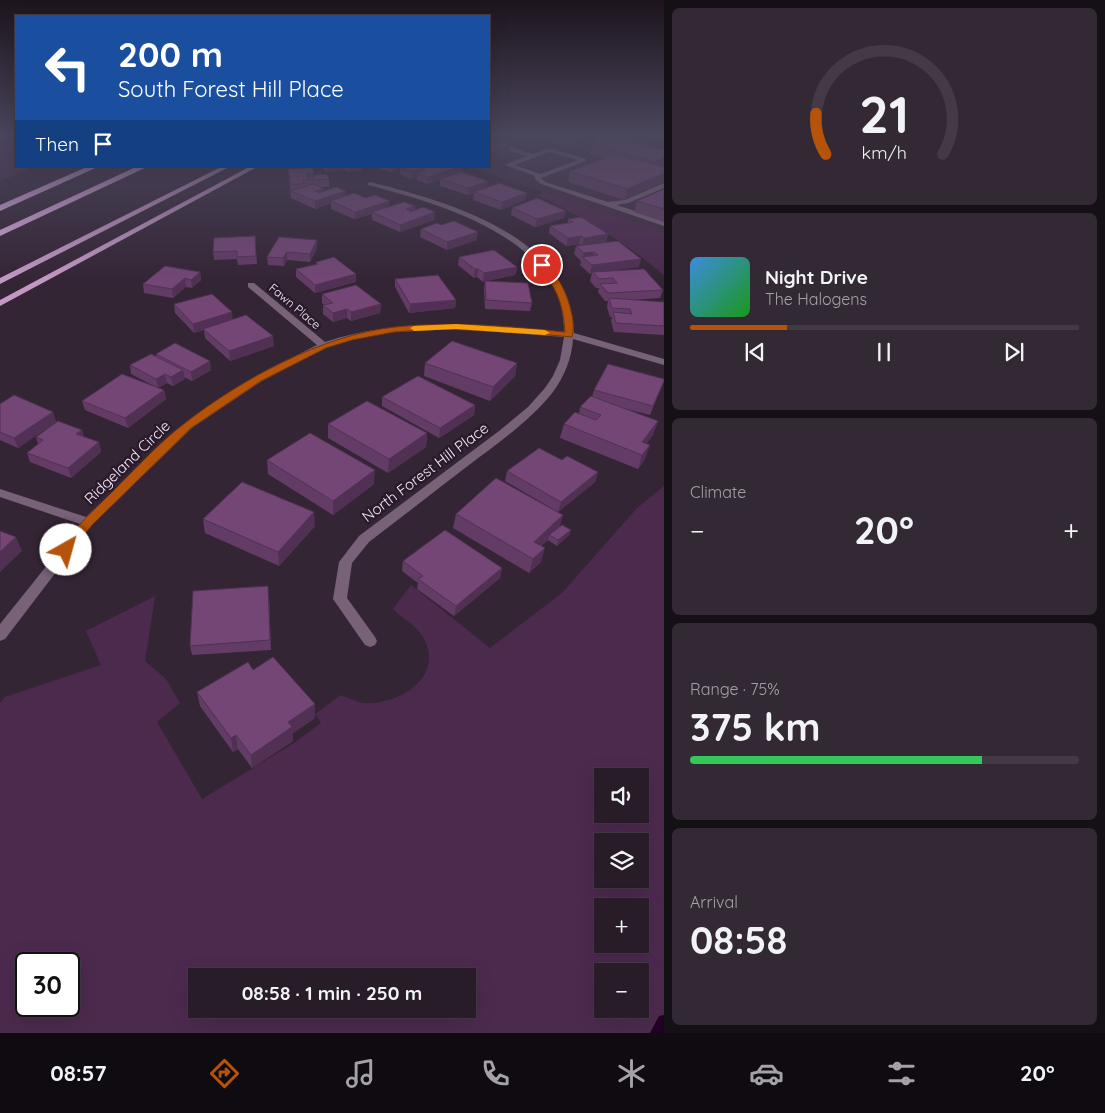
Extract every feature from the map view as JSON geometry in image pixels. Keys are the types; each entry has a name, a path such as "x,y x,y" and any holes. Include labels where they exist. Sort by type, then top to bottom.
{"highway":[{"path":"0,208 54,184"},
{"path":"0,234 106,184"}],"main road":[{"path":"0,281 192,184"},
{"path":"0,303 222,184"}],"street":[{"name":"North Forest Hill Place","path":"370,641 340,599 346,562 364,539 526,415 550,388 565,361 569,335 568,308 553,277 531,253 498,230 465,214 413,195 371,184"},
{"path":"547,184 664,224"},
{"path":"608,204 626,202 664,185"},
{"name":"Fawn Place","path":"251,285 323,346"},
{"name":"Ridgeland Circle","path":"0,635 88,522 188,426 258,379 323,346 351,337 394,329 438,327 516,329 569,335 664,362"},
{"path":"0,493 88,522"}],"shaded area":[{"path":"519,184 664,184 664,232"},
{"path":"544,192 664,232 664,275 634,251 603,231 537,195"},
{"path":"664,486 664,1033 0,1033 0,703 5,697 101,665 86,631 155,596 145,661 166,679 180,703 157,722 202,799 294,743 321,723 315,714 341,695 363,703 376,703 390,700 414,687 423,677 428,666 429,653 424,639 418,630 393,609 411,585 490,648 562,593 637,508"}],"building":[{"path":"313,184 324,189 315,191 319,193 336,187 346,191 315,201 291,191"},
{"path":"456,184 479,184 468,188"},
{"path":"496,184 502,184 527,193 502,202 474,192"},
{"path":"612,184 638,184 627,189"},
{"path":"664,189 664,209 637,201"},
{"path":"354,193 366,198 375,195 390,201 355,212 331,201"},
{"path":"537,198 566,211 537,219 512,208"},
{"path":"404,202 415,206 406,209 411,212 423,207 435,212 400,225 372,212"},
{"path":"581,217 608,234 584,238 581,236 568,238 550,226 573,222 568,219"},
{"path":"454,221 478,232 447,242 421,229 437,223 441,225"},
{"path":"255,236 256,256 237,257 237,251 213,252 214,238"},
{"path":"279,237 317,240 310,254 287,252 283,258 267,257"},
{"path":"618,241 641,259 592,265 582,257 598,255 594,252 584,253 576,246"},
{"path":"494,250 517,267 484,273 459,257"},
{"path":"334,257 356,274 315,285 296,269 318,264 316,262"},
{"path":"165,266 200,272 191,280 185,278 172,289 143,284"},
{"path":"644,269 663,290 608,293 600,284 617,283 613,278 599,279 593,272"},
{"path":"438,275 456,300 410,304 395,279"},
{"path":"485,281 528,283 532,303 486,300"},
{"path":"356,285 381,304 351,312 347,309 333,313 323,305 333,303 322,294"},
{"path":"212,294 232,312 193,324 174,304"},
{"path":"609,298 664,302 664,326 616,323 613,312 632,314 630,309 612,308"},
{"path":"246,315 273,336 229,351 203,329"},
{"path":"452,341 517,363 493,387 425,363"},
{"path":"175,343 210,361 191,372 156,354"},
{"path":"151,354 183,370 171,377 165,374 156,379 130,365"},
{"path":"608,364 664,379 653,406 594,390"},
{"path":"122,374 164,390 125,418 82,401"},
{"path":"418,376 475,405 440,428 382,397"},
{"path":"14,395 53,412 14,438 0,432 0,404"},
{"path":"591,396 658,421 642,442 650,445 642,455 564,424 575,412 596,420 601,415 580,407"},
{"path":"367,401 427,433 389,459 328,424"},
{"path":"58,421 82,430 76,434 99,442 68,468 27,453 43,440 36,437"},
{"path":"310,433 375,470 333,501 267,460"},
{"path":"539,448 562,460 567,456 598,472 561,502 507,471"},
{"path":"496,478 563,515 534,542 545,548 533,559 456,514"},
{"path":"242,482 314,512 278,552 203,519"},
{"path":"562,525 571,530 558,540 549,535"},
{"path":"445,530 502,568 456,606 418,579 423,576 403,561"},
{"path":"0,531 16,537 0,552"},
{"path":"268,586 270,640 190,646 193,591"},
{"path":"273,657 315,704 288,722 292,727 251,755 236,735 231,738 197,692 248,662 253,670"}],"waterway":[{"path":"656,1033 664,1021"}],"slow traffic":[{"path":"414,328 456,326 516,329 545,333"}],"route":[{"path":"66,550 88,522 188,426 258,379 323,346 351,337 394,329 456,326 516,329 569,335 568,308 553,277 542,265"}]}
